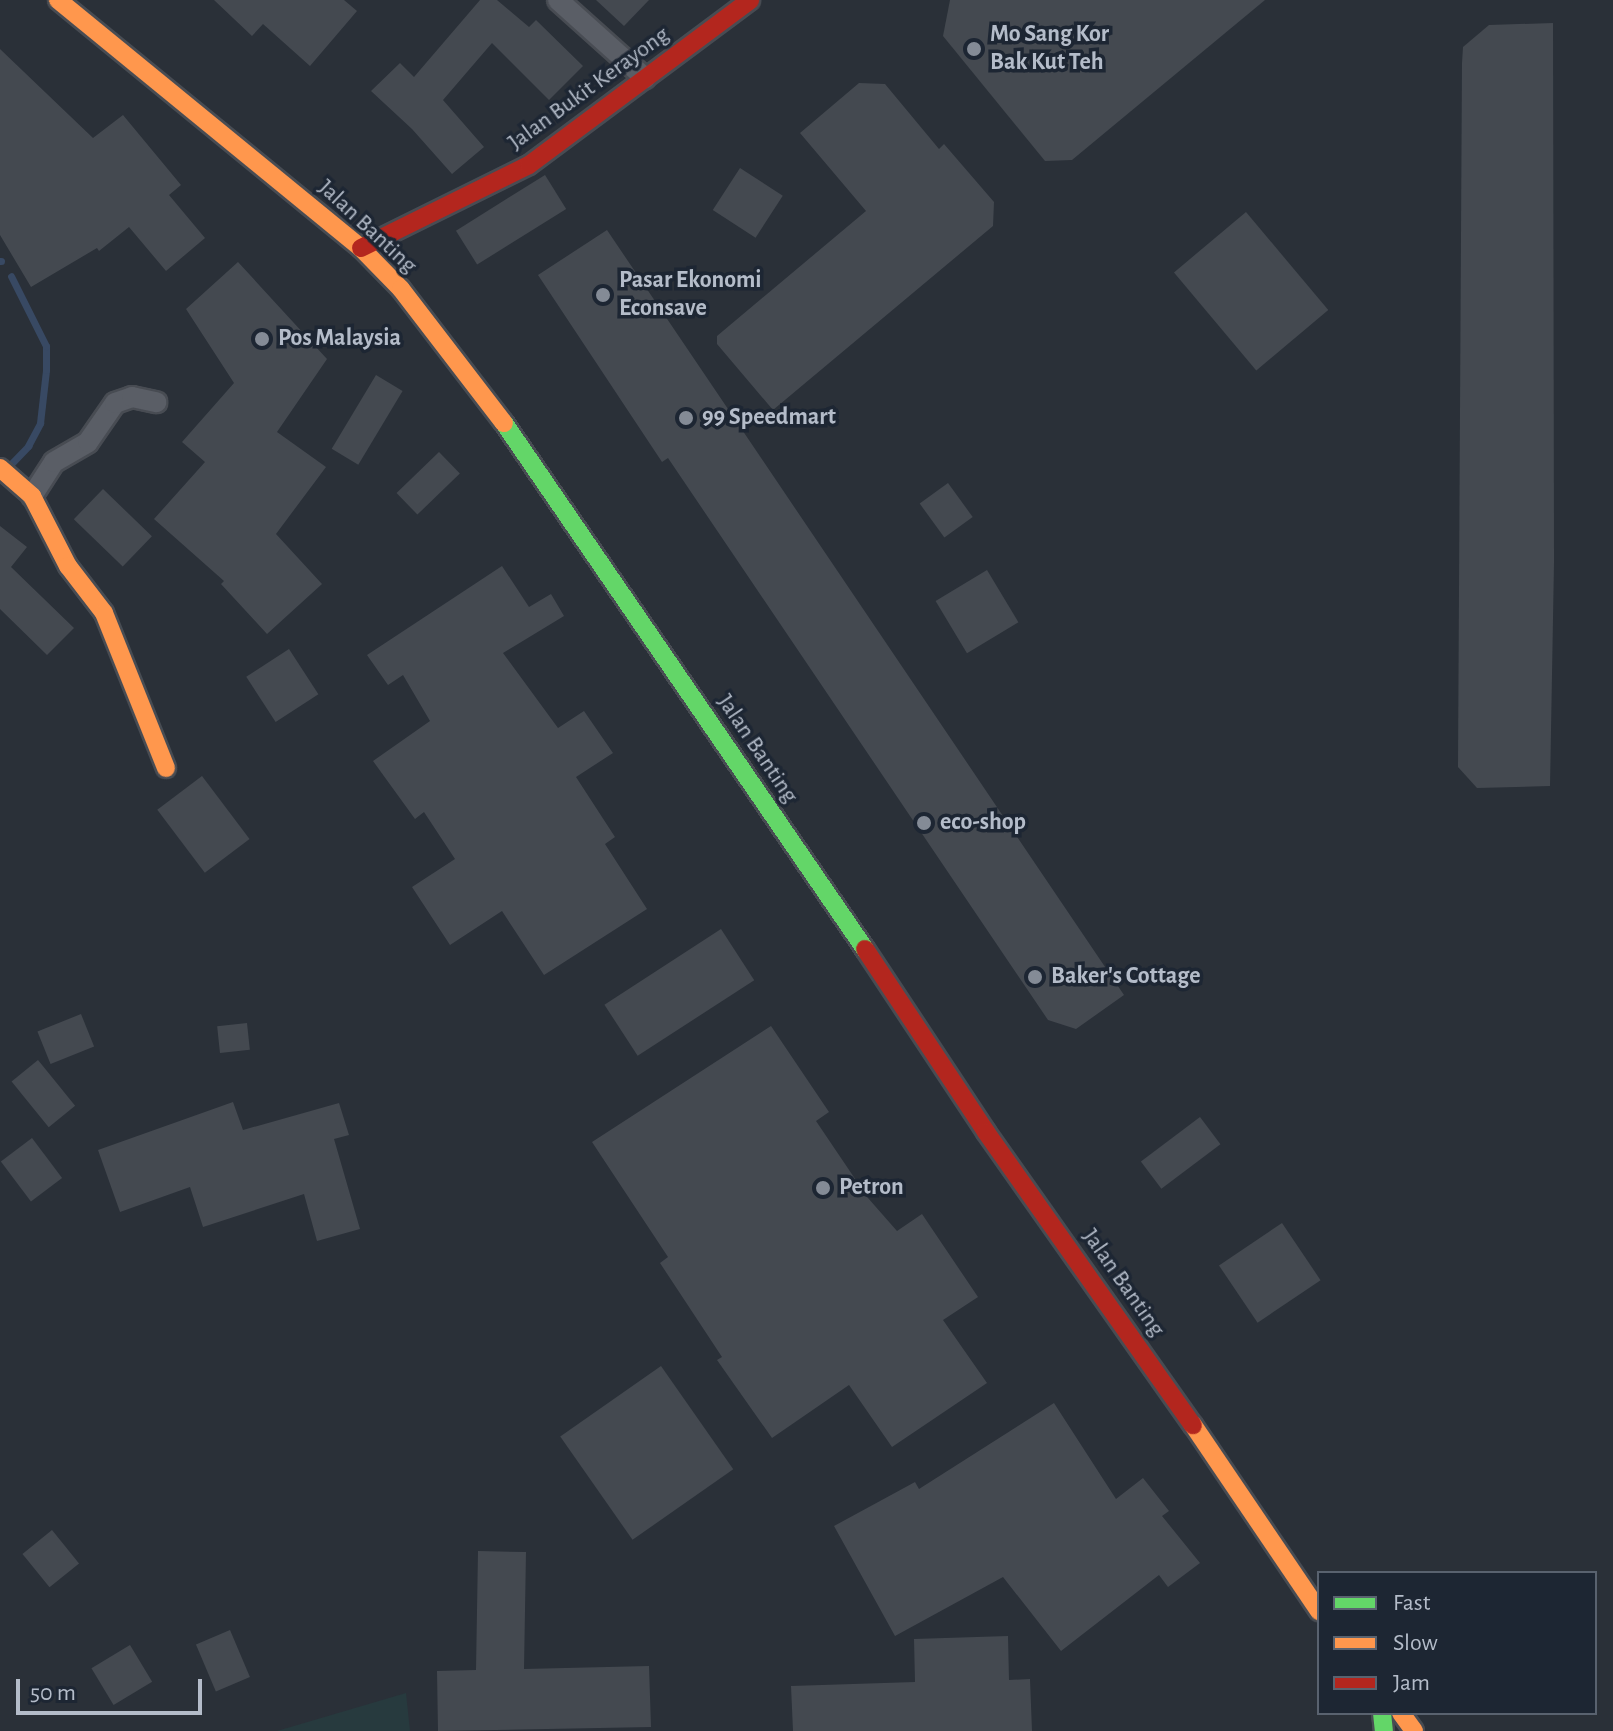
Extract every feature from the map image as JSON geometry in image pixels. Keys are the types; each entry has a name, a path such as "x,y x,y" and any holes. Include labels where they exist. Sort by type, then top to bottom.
{"main road":[{"name":"Jalan Banting","path":"58,0 361,248 401,289 520,444 847,922 986,1132 1143,1352 1317,1608"},
{"name":"Jalan Bukit Kerayong","path":"361,248 529,165 750,0"},
{"path":"0,468 25,489 68,566 104,613 166,768"}],"street":[{"path":"558,0 645,78"},
{"path":"25,489 54,462 88,442 115,403 132,397 156,402"}],"green space":[{"path":"406,1693 410,1731 277,1731"}],"building":[{"path":"214,0 344,0 357,11 310,66 263,24 252,36"},
{"path":"480,0 497,0 529,27 536,20 583,66 549,100 492,43 443,100 484,147 452,174 412,129 371,91 400,63 414,77"},
{"path":"596,0 649,0 624,26"},
{"path":"950,0 1265,0 1072,160 1045,161 943,36"},
{"path":"1553,23 1554,562 1550,786 1477,788 1458,767 1463,47 1489,25"},
{"path":"0,49 93,138 123,115 181,185 169,195 205,238 166,271 129,227 99,251 97,248 31,287 0,235"},
{"path":"859,83 885,84 939,149 944,144 994,202 993,226 773,410 717,344 717,336 866,211 800,133"},
{"path":"740,168 783,196 756,238 713,210"},
{"path":"545,175 566,209 477,265 456,231"},
{"path":"1246,212 1328,310 1256,370 1174,272"},
{"path":"607,230 1124,995 1076,1029 1048,1020 668,458 662,462 538,275"},
{"path":"238,262 327,359 277,432 326,467 276,534 322,584 267,634 221,584 224,581 154,519 205,462 182,442 234,383 186,309"},
{"path":"376,375 403,391 358,465 332,449"},
{"path":"439,452 460,474 417,515 397,493"},
{"path":"948,483 973,517 944,538 920,504"},
{"path":"103,489 152,536 123,566 74,519"},
{"path":"0,526 27,547 11,567 74,628 47,655 0,609"},
{"path":"502,566 529,607 551,594 564,616 503,653 558,728 584,711 613,753 576,777 615,837 605,844 647,909 544,975 502,911 450,945 412,887 455,859 424,812 415,819 373,761 430,721 403,675 388,685 367,655"},
{"path":"987,570 1018,622 967,653 936,601"},
{"path":"289,649 318,694 276,722 246,677"},
{"path":"202,776 250,839 205,873 157,810"},
{"path":"721,929 754,980 638,1056 604,1005"},
{"path":"81,1014 94,1046 51,1064 37,1032"},
{"path":"247,1023 250,1050 220,1053 217,1026"},
{"path":"771,1026 829,1112 816,1121 868,1198 897,1231 922,1214 978,1297 943,1320 987,1383 892,1447 849,1385 772,1438 717,1360 722,1357 660,1263 668,1257 592,1142"},
{"path":"38,1060 75,1106 49,1127 12,1081"},
{"path":"233,1102 243,1130 339,1103 349,1135 334,1139 360,1229 317,1241 304,1194 203,1227 190,1187 120,1212 98,1150"},
{"path":"1200,1117 1220,1144 1161,1189 1141,1162"},
{"path":"32,1138 62,1178 31,1201 1,1161"},
{"path":"1282,1223 1321,1280 1258,1323 1219,1265"},
{"path":"661,1366 733,1469 633,1540 560,1437"},
{"path":"1054,1403 1116,1499 1143,1478 1169,1511 1162,1516 1200,1563 1168,1587 1159,1575 1061,1651 1003,1577 895,1636 834,1526 915,1482 919,1489"},
{"path":"52,1530 79,1563 50,1587 22,1554"},
{"path":"478,1551 526,1552 524,1669 649,1666 651,1727 438,1731 437,1671 476,1670"},
{"path":"230,1630 250,1677 216,1691 196,1644"},
{"path":"1008,1636 1009,1680 1030,1679 1032,1731 793,1731 791,1686 915,1682 914,1639"},
{"path":"130,1645 152,1682 114,1705 91,1668"}],"waterway":[{"path":"9,466 28,446 40,423 46,370 46,346 11,276"}],"traffic: fast":[{"path":"504,423 865,949"},
{"path":"1382,1715 1384,1731"}],"traffic: slow":[{"path":"58,0 361,248 401,289 504,423"},
{"path":"0,468 32,496 68,566 104,613 166,768"},
{"path":"1193,1425 1317,1608"},
{"path":"1402,1715 1414,1731"}],"traffic: jam":[{"path":"361,248 529,165 750,0"},
{"path":"865,949 986,1132 1193,1425"}],"place":[{"name":"Mo Sang Kor Bak Kut Teh","path":"974,49"},
{"name":"Pasar Ekonomi Econsave","path":"603,295"},
{"name":"Pos Malaysia","path":"262,339"},
{"name":"99 Speedmart","path":"686,418"},
{"name":"eco-shop","path":"924,823"},
{"name":"Baker's Cottage","path":"1035,977"},
{"name":"Petron","path":"823,1188"}]}
